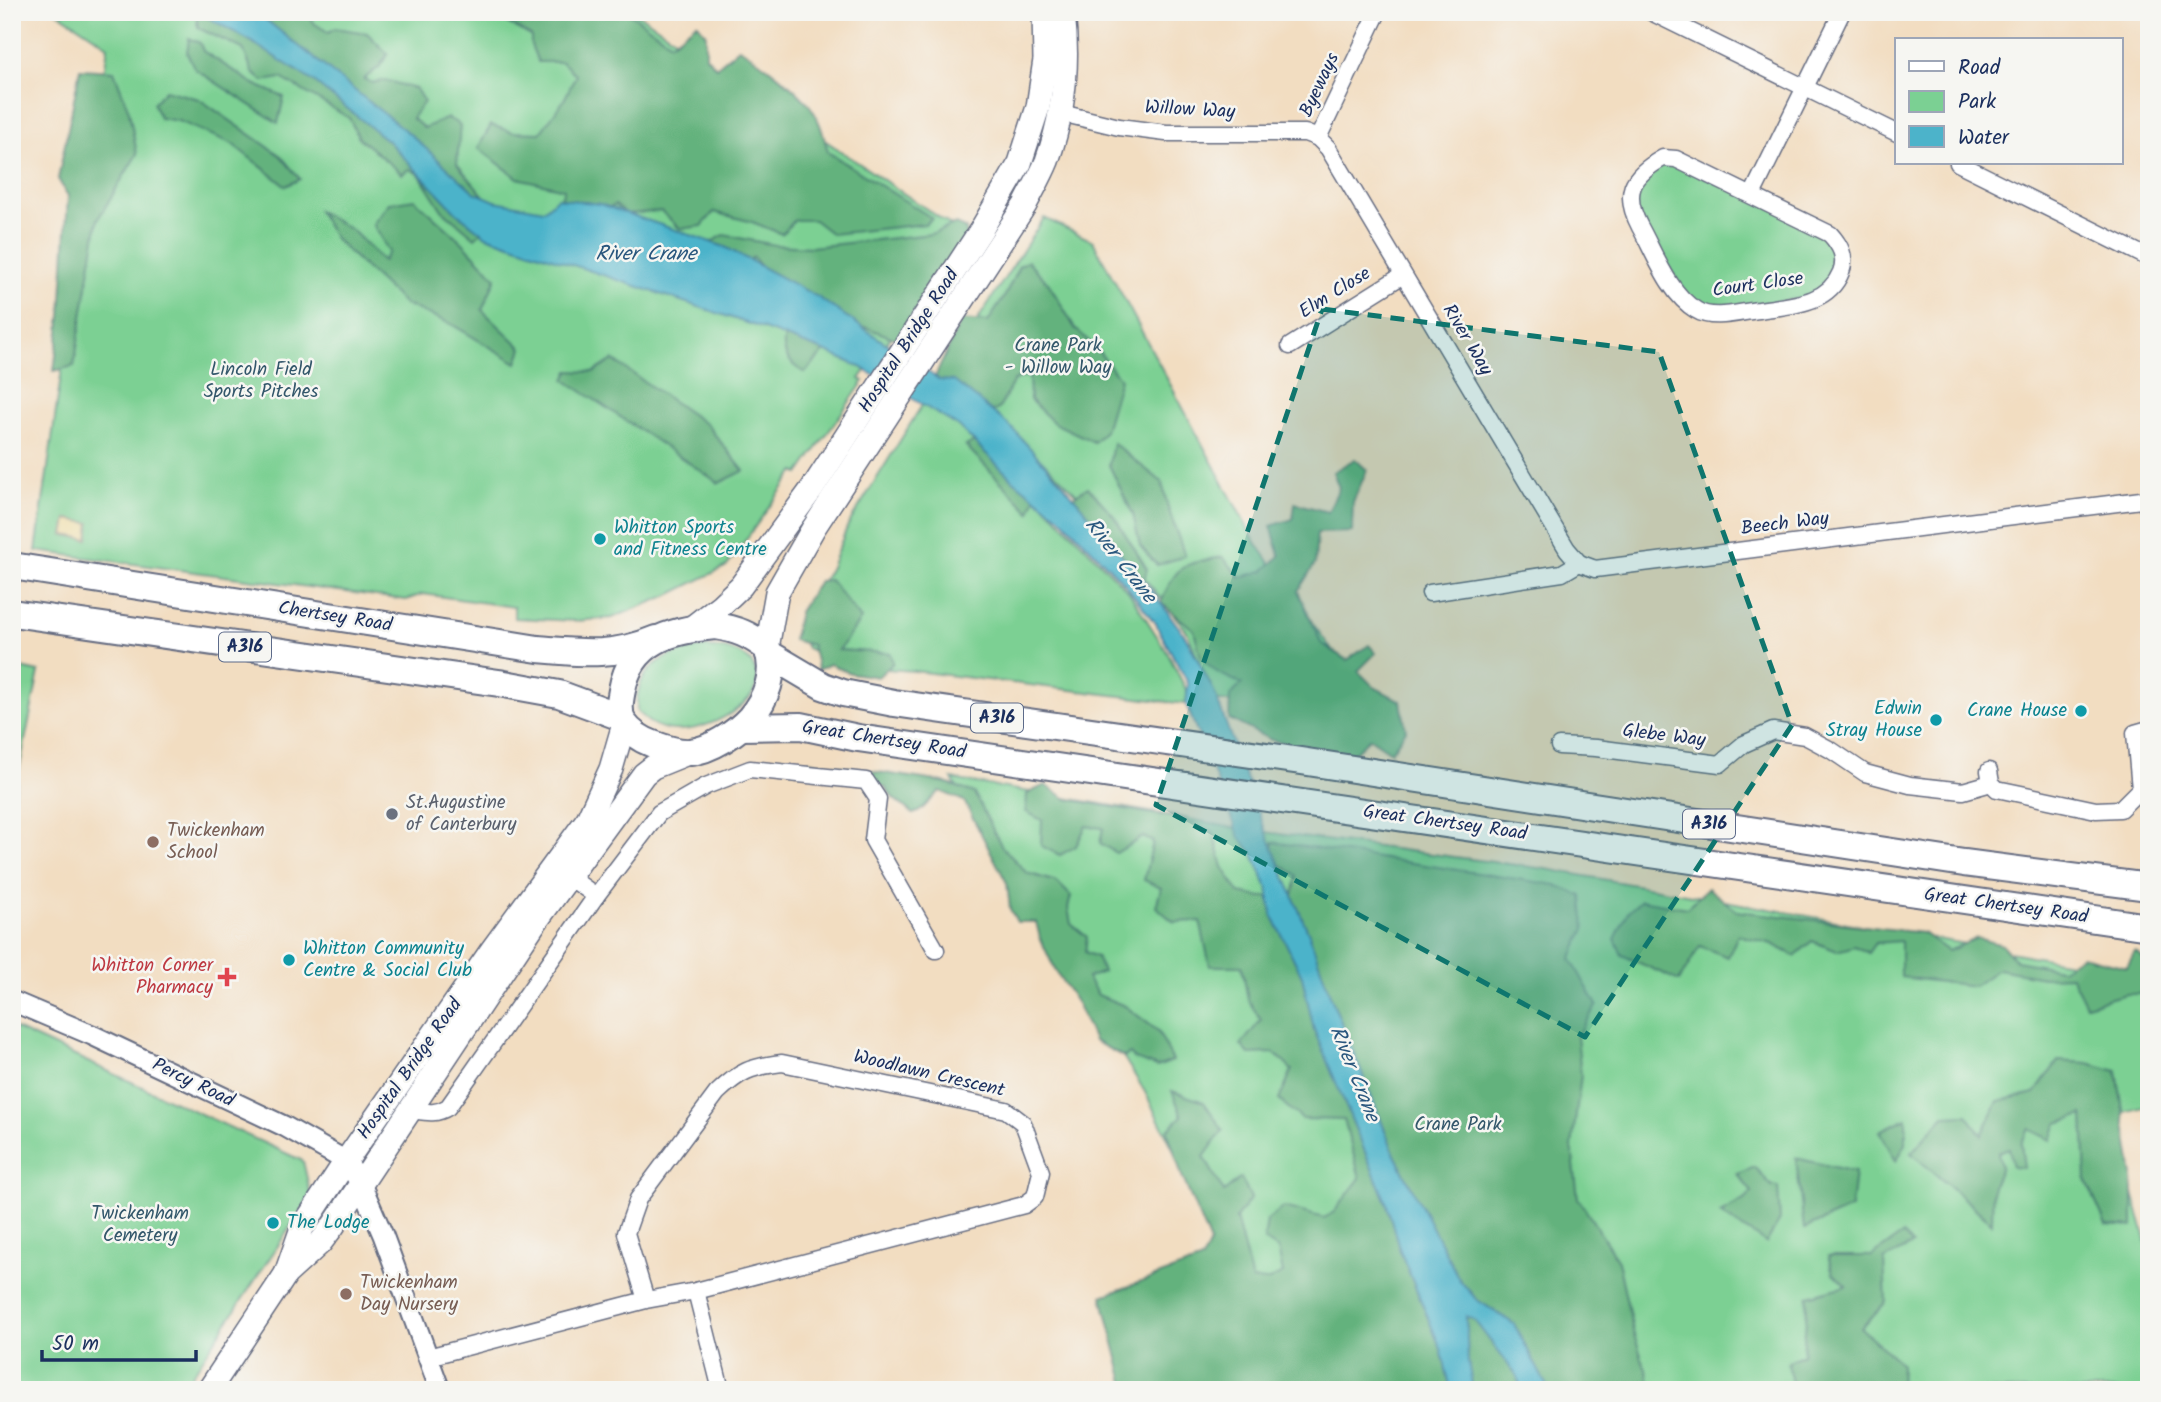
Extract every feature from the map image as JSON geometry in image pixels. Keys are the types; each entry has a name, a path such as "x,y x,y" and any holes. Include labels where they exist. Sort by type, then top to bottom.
{"highway":[{"name":"Chertsey Road","path":"12,566 538,649 606,653 634,649 656,639"},
{"name":"A316","path":"12,613 559,694 623,720 642,740 668,750 690,752 721,740 741,727 761,705 771,679 768,651 750,635 734,628 715,626 690,629 656,639"},
{"path":"623,720 622,688 628,671 640,653 656,639"},
{"name":"Great Chertsey Road","path":"768,651 810,679 843,693 1964,863 2149,887"},
{"name":"Great Chertsey Road","path":"741,727 800,726 858,738 2149,927"}],"main road":[{"name":"Hospital Bridge Road","path":"690,629 721,605 757,566 867,407 941,312 990,236 1020,163 1038,107 1045,60 1044,12"},
{"name":"Hospital Bridge Road","path":"990,236 1025,205 1046,163 1061,113 1065,63 1063,12"},
{"path":"1038,107 1061,113"},
{"name":"Hospital Bridge Road","path":"768,651 777,592 813,528 886,420 941,312"},
{"name":"Hospital Bridge Road","path":"209,1390 286,1274 320,1243 411,1110 561,871 611,769 623,720"},
{"name":"Hospital Bridge Road","path":"286,1274 302,1228 346,1161 561,871 644,774 653,766 690,752"}],"street":[{"name":"Byeways","path":"1318,138 1378,12"},
{"path":"1651,12 1895,131"},
{"path":"1752,195 1842,12"},
{"name":"Willow Way","path":"1061,113 1119,127 1166,133 1305,133 1318,138"},
{"name":"River Way","path":"1318,138 1328,148 1567,549 1579,563"},
{"name":"Court Close","path":"1663,158 1676,159 1752,195 1830,234 1842,247 1843,267 1836,284 1822,296 1797,304 1718,315 1698,312 1683,300 1667,277 1632,212 1630,198 1633,184 1645,168 1663,158"},
{"path":"1960,164 2149,258"},
{"name":"Elm Close","path":"1290,346 1403,275"},
{"name":"Beech Way","path":"1430,593 1562,572 1579,563 1595,569 2149,499"},
{"name":"Glebe Way","path":"1559,746 1596,748 1720,764 1744,744 1773,731 1805,736 1865,773 1910,785 1963,791 1990,777 1997,789 2096,810 2120,809 2140,789 2135,733 2149,729"},
{"path":"561,871 596,896 659,813 706,786 750,769 866,781 878,799 873,840 936,950"},
{"name":"Hospital Bridge Road","path":"411,1110 429,1113 440,1112 448,1107 596,896"},
{"name":"Percy Road","path":"12,1001 92,1035 284,1126 346,1161 360,1184 383,1235 440,1390"},
{"name":"Woodlawn Crescent","path":"428,1357 646,1300 696,1292 1024,1205 1035,1197 1041,1172 1023,1123 1006,1110 782,1063 754,1067 732,1079 717,1093 638,1199 626,1233 646,1300"},
{"path":"696,1292 721,1390"}],"highlighted area":[{"path":"1322,309 1659,352 1792,725 1585,1037 1156,805"}],"green space":[{"name":"Lincoln Field Sports Pitches","path":"57,12 635,12 965,235 860,379 864,381 799,474 795,471 727,566 667,596 612,618 576,621 514,618 514,607 423,594 406,600 36,551 108,46"},
{"path":"196,12 323,12 308,15 315,24 328,32 335,28 367,33 388,54 379,67 364,79 372,83 385,80 416,89 424,102 412,118 424,128 448,118 460,125 457,164 500,215 475,238 442,210 419,174 409,169 402,174 359,138 349,118 281,78 263,81 253,73 243,49 198,28"},
{"path":"493,12 628,12 671,43 697,23 706,34 706,56 716,67 739,48 757,59 810,106 819,122 828,152 932,218 925,224 832,234 814,220 795,220 782,234 752,222 714,212 702,226 680,229 661,211 627,214 615,205 597,212 560,201 564,189 518,178 478,148 491,125 512,132 540,133 564,100 576,75 562,62 538,62 531,45 531,36 493,15"},
{"path":"189,38 200,43 203,51 254,84 284,97 278,123 195,69 187,53"},
{"path":"80,69 114,71 129,111 137,154 98,219 74,366 54,371 61,316 68,196 58,179"},
{"path":"165,90 199,99 281,156 300,179 286,186 231,143 178,121 160,118 153,103"},
{"path":"1663,158 1830,234 1843,267 1822,296 1698,312 1632,212 1633,184"},
{"path":"414,199 461,241 496,278 482,310 522,348 517,363 451,324 404,304 336,240 318,211 352,230 383,261 389,252 373,224 389,203"},
{"name":"Crane Park - Willow Way","path":"1044,218 1093,241 1254,540 1381,720 1352,719 1214,700 1187,631 1073,490 979,401 943,373"},
{"path":"956,224 966,229 967,237 896,339 865,327 839,335 805,373 789,360 786,354 784,340 790,313 764,270 753,257 744,266 709,243 724,235 775,245 811,247 931,234"},
{"path":"1028,261 1049,284 1075,328 1096,348 1120,379 1105,431 1094,442 1054,423 1030,400 1029,375 1014,380 999,409 971,419 935,377 961,320 988,322 1006,294 1019,266"},
{"path":"613,360 707,425 744,471 719,483 565,380 569,371 594,372"},
{"path":"927,397 1035,495 1129,592 1167,652 1194,705 914,671 845,666 807,648 802,639 803,617 831,567 848,525"},
{"path":"985,435 1038,491 1030,512 966,446"},
{"path":"1113,443 1162,482 1185,556 1157,565 1140,546 1133,514 1109,465"},
{"path":"1355,459 1367,470 1353,502 1352,532 1317,533 1315,564 1298,591 1321,643 1347,660 1369,645 1376,653 1358,671 1374,687 1401,701 1406,730 1391,752 1370,738 1349,758 1271,740 1229,719 1230,696 1242,684 1218,673 1201,658 1194,630 1161,603 1177,573 1190,564 1223,557 1240,577 1263,571 1280,556 1271,526 1293,519 1295,503 1328,512 1339,488 1333,472"},
{"path":"1088,487 1114,516 1147,569 1143,584 1062,504"},
{"path":"830,580 861,619 839,650 890,653 893,663 878,677 850,673 830,664 818,670 812,645 793,640 799,612 819,581"},
{"path":"705,647 737,652 750,661 757,678 751,696 731,713 704,726 675,730 661,728 649,722 637,711 637,696 647,673 655,664 666,658"},
{"path":"12,666 39,672 12,805"},
{"path":"807,761 943,782 974,793 1002,847 1027,873 1057,882 1071,896 1068,908 1071,924 1087,937 1085,952 1097,957 1103,972 1087,978 1098,995 1125,1006 1158,1031 1173,1061 1157,1067 1135,1059 1130,1054 1124,1057 1094,1041 1078,1005 1055,970 1040,938 1036,922 1017,922 1010,909 1007,883 964,801 940,791 920,811 913,814 893,798 885,787 871,781 802,769"},
{"name":"Crane Park","path":"952,779 1234,828 1546,869 2149,977 2149,1106 2111,1115 2149,1250 2149,1390 1126,1390 1224,1251 1145,1092"},
{"path":"1045,785 1067,799 1177,818 1213,831 1223,867 1239,893 1261,897 1293,896 1297,876 1273,859 1273,842 1556,885 1582,896 1585,929 1571,959 1597,1005 1577,1036 1581,1075 1572,1147 1578,1198 1618,1261 1634,1335 1653,1390 1126,1390 1102,1296 1202,1260 1210,1243 1182,1176 1167,1130 1182,1116 1172,1091 1204,1102 1223,1130 1204,1157 1224,1192 1241,1178 1251,1198 1236,1218 1252,1280 1267,1281 1283,1273 1278,1249 1264,1240 1267,1220 1284,1207 1324,1218 1334,1212 1360,1178 1344,1120 1302,1119 1279,1100 1292,1070 1274,1053 1249,1054 1241,1045 1261,1020 1248,1000 1242,966 1210,966 1200,921 1174,922 1156,907 1161,888 1144,880 1153,842 1143,837 1116,853 1100,843 1103,828 1086,826 1076,846 1060,855 1041,846 1042,820 1026,812 1027,794"},
{"path":"1708,888 1737,911 1923,933 1948,951 1977,938 2002,945 2016,961 2061,969 2082,956 2127,967 2135,951 2149,963 2149,994 2126,994 2086,1005 2071,976 2043,977 1998,969 1974,986 1901,977 1901,941 1875,943 1868,953 1855,946 1837,951 1812,941 1795,956 1772,944 1738,935 1728,957 1700,946 1679,981 1622,955 1615,939 1628,912 1641,900 1687,908"},
{"name":"Twickenham Cemetery","path":"12,1027 303,1161 311,1196 182,1390 12,1390"},
{"path":"2058,1061 2088,1063 2117,1071 2133,1176 2133,1227 2106,1225 2086,1180 2083,1115 2057,1123 2051,1140 2029,1129 2021,1143 2024,1168 2013,1167 2009,1148 1998,1152 2001,1167 1993,1185 1992,1223 1911,1153 1944,1116 1967,1115 1982,1135 1998,1101 2035,1093"},
{"path":"1906,1118 1906,1144 1896,1161 1880,1131"},
{"path":"1796,1158 1855,1172 1851,1208 1804,1229"},
{"path":"1755,1167 1772,1186 1778,1187 1780,1220 1766,1243 1720,1213 1746,1199 1752,1192 1737,1174"},
{"path":"1903,1234 1912,1245 1884,1260 1886,1302 1861,1328 1901,1364 1900,1390 1793,1390 1788,1362 1803,1354 1808,1296 1846,1286 1833,1273 1828,1256 1872,1256"}],"sand":[{"path":"67,519 90,523 88,539 64,535"}],"water":[{"name":"River Crane","path":"198,12 256,12 411,135 474,192 495,201 544,210 557,198 600,204 725,247 816,296 940,380 954,381 1009,425 1064,485 1186,637 1214,691 1266,832 1309,934 1332,1000 1395,1155 1459,1279 1476,1299 1514,1324 1549,1390 1521,1390 1517,1376 1474,1320 1466,1316 1468,1362 1473,1390 1451,1390 1441,1349 1400,1251 1386,1202 1314,1030 1302,976 1272,915 1268,888 1252,852 1240,838 1186,704 1188,683 1155,623 1125,584 1061,518 1011,478 959,427 860,367 756,326 486,236 458,214 388,141 314,82 247,39"}],"place":[{"name":"Whitton Sports and Fitness Centre","path":"600,539"},
{"name":"Crane House","path":"2081,711"},
{"name":"Edwin Stray House","path":"1936,720"},
{"name":"St.Augustine of Canterbury","path":"392,814"},
{"name":"Twickenham School","path":"153,842"},
{"name":"Whitton Community Centre & Social Club","path":"289,960"},
{"name":"Whitton Corner Pharmacy","path":"227,977"},
{"name":"The Lodge","path":"273,1223"},
{"name":"Twickenham Day Nursery","path":"346,1294"}]}
